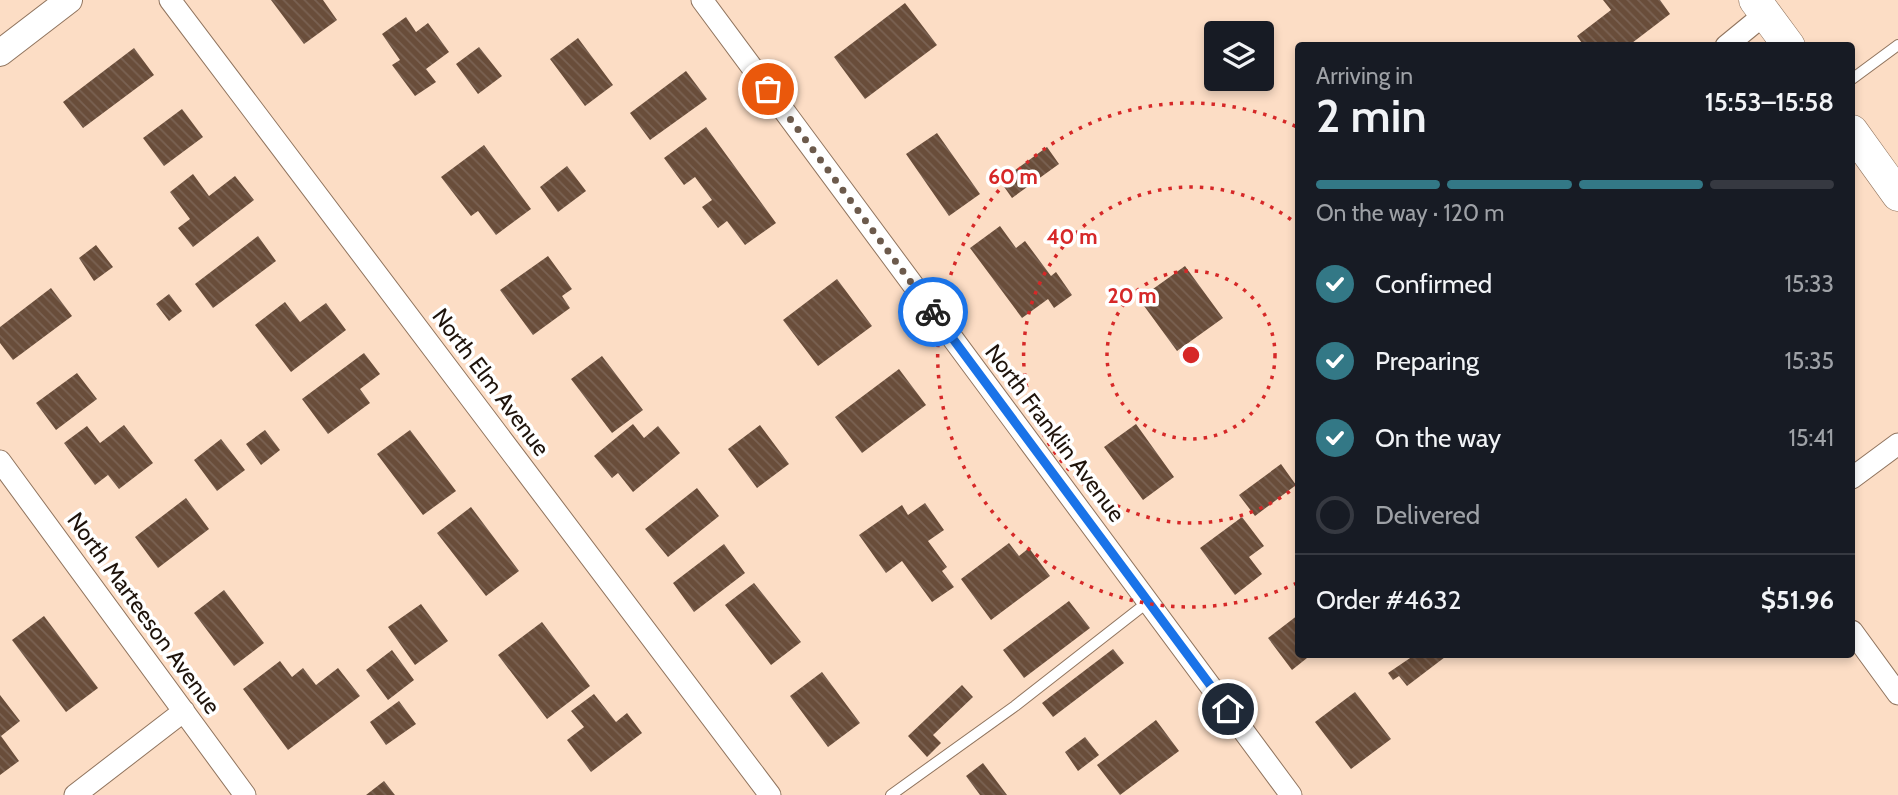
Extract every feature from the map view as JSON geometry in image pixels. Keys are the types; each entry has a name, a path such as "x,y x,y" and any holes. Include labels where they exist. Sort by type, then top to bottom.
{"main road":[{"path":"1760,7 1785,42"},
{"path":"1855,135 1898,195"}],"street":[{"path":"0,53 69,0"},
{"name":"North Elm Avenue","path":"170,0 770,795"},
{"name":"North Franklin Avenue","path":"702,0 1291,795"},
{"path":"1729,42 1760,7"},
{"path":"1855,476 1898,444"},
{"name":"North Marteeson Avenue","path":"0,461 246,795"},
{"path":"1855,635 1898,694"},
{"path":"75,795 184,711"}],"lane":[{"path":"1855,77 1898,45"},
{"path":"891,795 1015,706 1148,602"}],"building":[{"path":"271,0 323,0 337,20 304,44"},
{"path":"1603,0 1660,0 1670,14 1633,42 1581,42 1577,36 1611,10"},
{"path":"905,3 937,45 865,99 834,57"},
{"path":"406,17 416,32 428,23 449,52 426,69 436,82 415,96 392,65 400,60 382,34"},
{"path":"578,38 613,85 585,106 550,59"},
{"path":"479,47 502,76 478,94 456,64"},
{"path":"134,48 154,75 83,128 63,102"},
{"path":"686,71 707,99 650,140 630,113"},
{"path":"182,109 203,137 164,166 143,138"},
{"path":"706,127 776,223 745,245 727,221 718,228 702,207 712,200 695,177 684,185 664,158"},
{"path":"937,133 980,194 949,216 906,154"},
{"path":"484,145 531,209 496,235 478,211 471,216 441,177"},
{"path":"1047,147 1059,164 1012,198 1000,181"},
{"path":"567,166 586,191 558,212 540,187"},
{"path":"193,174 209,196 235,176 254,200 193,247 178,228 190,219 170,192"},
{"path":"1000,226 1016,248 1025,241 1051,276 1056,272 1072,295 1054,308 1048,299 1022,318 970,248"},
{"path":"258,236 276,261 213,308 195,284"},
{"path":"96,245 113,267 94,281 79,258"},
{"path":"548,256 572,289 562,296 570,308 533,335 500,290"},
{"path":"1185,266 1223,318 1177,351 1139,299"},
{"path":"837,279 872,326 818,366 783,320"},
{"path":"51,288 72,316 13,360 0,343 0,327"},
{"path":"169,294 182,311 169,321 156,304"},
{"path":"285,302 300,322 326,303 346,330 291,372 255,325"},
{"path":"364,353 380,374 360,389 370,403 328,434 302,399"},
{"path":"602,356 643,410 612,433 571,379"},
{"path":"899,369 926,405 862,453 835,417"},
{"path":"77,373 97,399 56,430 36,403"},
{"path":"633,424 644,438 658,426 680,453 633,492 618,473 612,478 594,456"},
{"path":"1136,424 1174,477 1143,500 1104,447"},
{"path":"124,425 153,463 119,489 108,475 95,485 64,443 87,426 100,443"},
{"path":"760,425 789,464 757,488 728,449"},
{"path":"265,430 280,450 261,465 246,444"},
{"path":"410,430 456,491 423,515 377,454"},
{"path":"221,439 245,470 217,491 194,460"},
{"path":"1281,464 1295,484 1255,516 1239,495"},
{"path":"697,488 719,516 668,557 645,529"},
{"path":"186,498 209,529 158,568 135,537"},
{"path":"925,503 944,530 928,541 947,567 942,571 954,587 932,602 902,561 886,573 859,535 902,505 908,515"},
{"path":"471,507 519,571 486,596 437,533"},
{"path":"1242,517 1264,546 1249,557 1262,574 1235,595 1200,548"},
{"path":"1009,543 1019,556 1029,548 1050,576 991,620 961,579"},
{"path":"724,544 745,573 694,612 673,583"},
{"path":"754,583 801,642 771,665 725,605"},
{"path":"224,590 264,643 234,666 194,613"},
{"path":"1069,601 1090,628 1024,678 1003,650"},
{"path":"421,604 448,641 415,665 388,627"},
{"path":"44,616 98,688 66,712 12,640"},
{"path":"1295,617 1295,658 1307,658 1292,670 1268,638"},
{"path":"542,622 590,686 547,719 498,655"},
{"path":"1113,649 1124,663 1053,717 1042,703"},
{"path":"392,650 414,680 388,700 366,670"},
{"path":"1410,658 1444,658 1407,686 1399,676 1393,680 1388,673"},
{"path":"280,661 292,677 303,668 316,685 338,668 360,696 288,750 243,689"},
{"path":"822,672 860,723 828,747 790,696"},
{"path":"962,685 973,697 933,735 941,743 927,757 908,736"},
{"path":"1355,692 1391,739 1351,769 1315,722"},
{"path":"594,694 616,722 627,713 642,733 591,772 567,740 584,727 571,711"},
{"path":"0,695 20,721 1,736 19,761 0,775"},
{"path":"399,701 416,724 386,745 370,722"},
{"path":"1156,720 1179,751 1120,795 1097,765"},
{"path":"1085,737 1099,755 1078,771 1065,752"},
{"path":"983,763 1007,795 980,795 966,776"},
{"path":"384,781 395,795 366,795"}],"way so far":[{"path":"768,89 933,312"}],"route":[{"path":"933,312 1228,709"}]}
